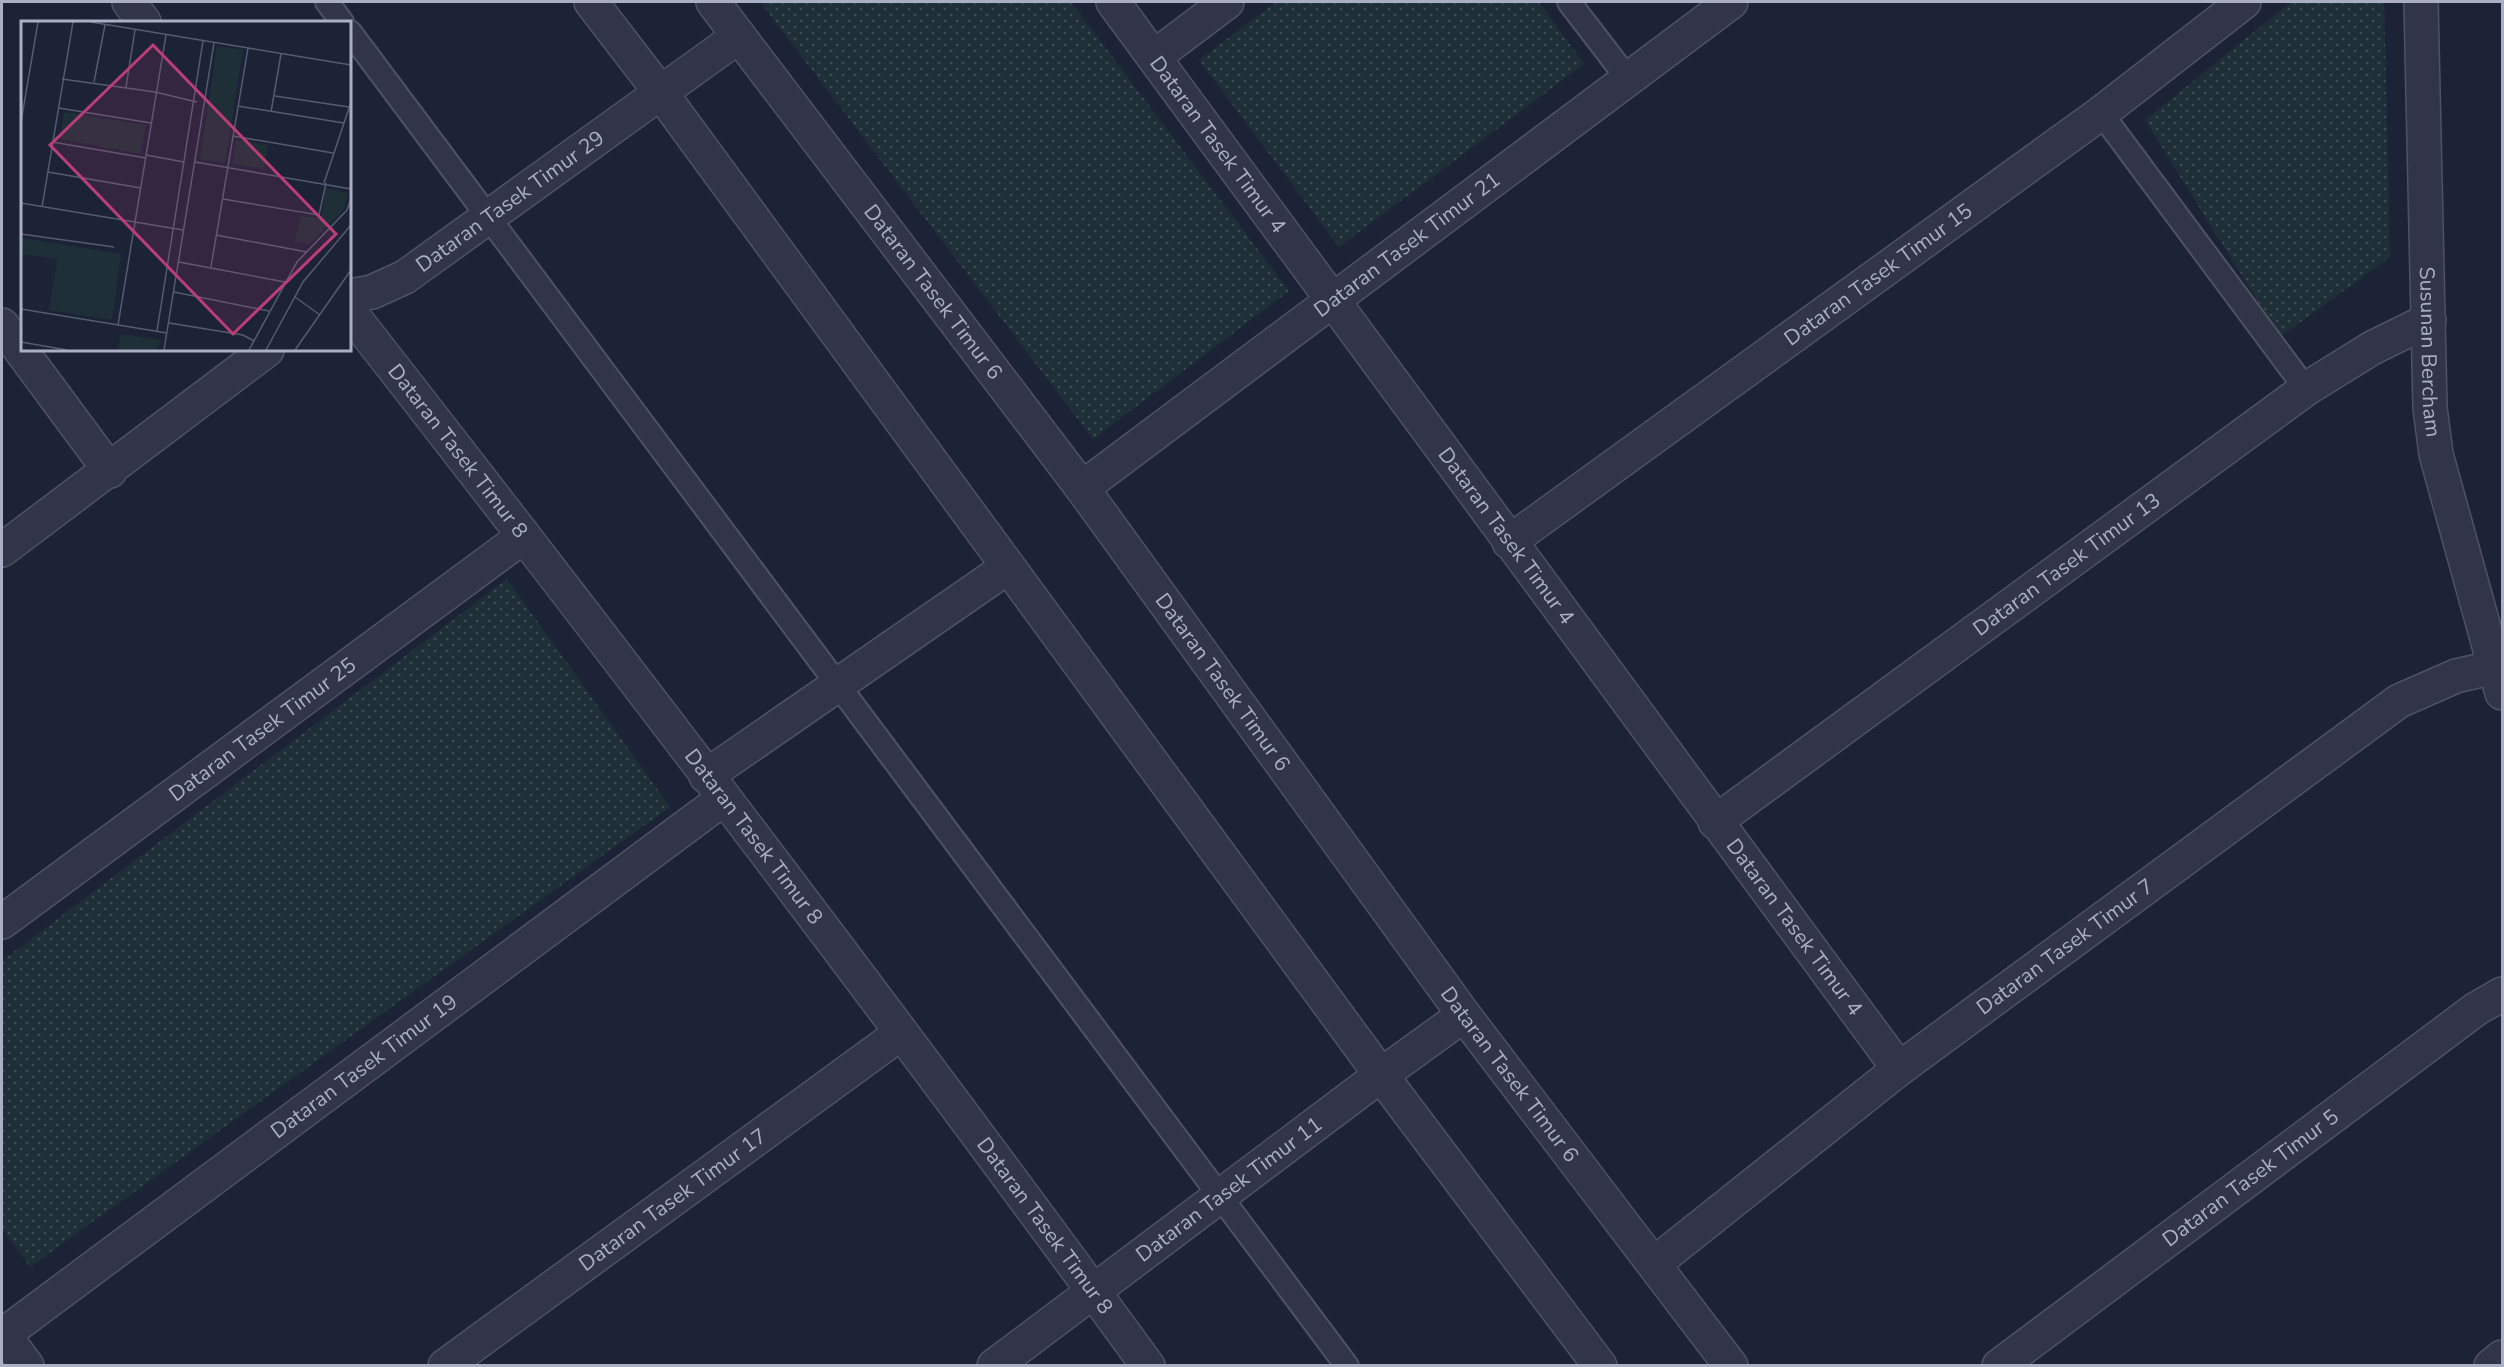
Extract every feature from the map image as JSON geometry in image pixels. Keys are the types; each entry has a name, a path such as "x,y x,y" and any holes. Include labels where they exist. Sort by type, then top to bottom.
{"street":[{"path":"129,2 143,21"},
{"path":"591,2 661,93 1381,1075 1600,1365"},
{"name":"Dataran Tasek Timur 6","path":"713,2 1082,488 1464,1015 1731,1365"},
{"name":"Dataran Tasek Timur 4","path":"1113,2 1899,1069"},
{"path":"1154,57 1227,2"},
{"name":"Dataran Tasek Timur 21","path":"1082,488 1731,2"},
{"name":"Dataran Tasek Timur 15","path":"1509,542 2101,113 2244,2"},
{"name":"Susunan Bercham","path":"2421,2 2430,408 2436,454 2499,680"},
{"name":"Dataran Tasek Timur 29","path":"351,296 372,292 405,277 739,36"},
{"name":"Dataran Tasek Timur 8","path":"351,313 715,787 1148,1365"},
{"name":"Dataran Tasek Timur 13","path":"1715,822 2306,389 2372,348 2429,320"},
{"path":"2,325 21,351"},
{"path":"21,351 110,471"},
{"path":"2,550 110,471 266,351"},
{"name":"Dataran Tasek Timur 25","path":"2,922 524,536"},
{"name":"Dataran Tasek Timur 19","path":"2,1333 715,787 838,684 1008,567"},
{"name":"Dataran Tasek Timur 7","path":"1655,1263 1899,1069 2399,701 2456,676 2499,680"},
{"name":"Dataran Tasek Timur 5","path":"1999,1365 2466,1016 2502,994"},
{"name":"Dataran Tasek Timur 11","path":"994,1365 1464,1015"},
{"name":"Dataran Tasek Timur 17","path":"445,1365 901,1033"},
{"path":"2,1333 27,1365"},
{"path":"2491,1365 2502,1357"}],"lane":[{"path":"327,2 341,21"},
{"path":"1569,2 1628,79"},
{"path":"351,33 1219,1197 1347,1365"},
{"path":"2101,113 2306,389"}],"shaded area":[{"path":"760,2 1071,2 1289,291 1093,439"},
{"path":"1276,2 1539,2 1584,64 1339,247 1199,60"},
{"path":"2291,2 2384,2 2390,257 2280,337 2145,120"},
{"path":"507,579 670,807 30,1267 2,1229 2,961"}]}
